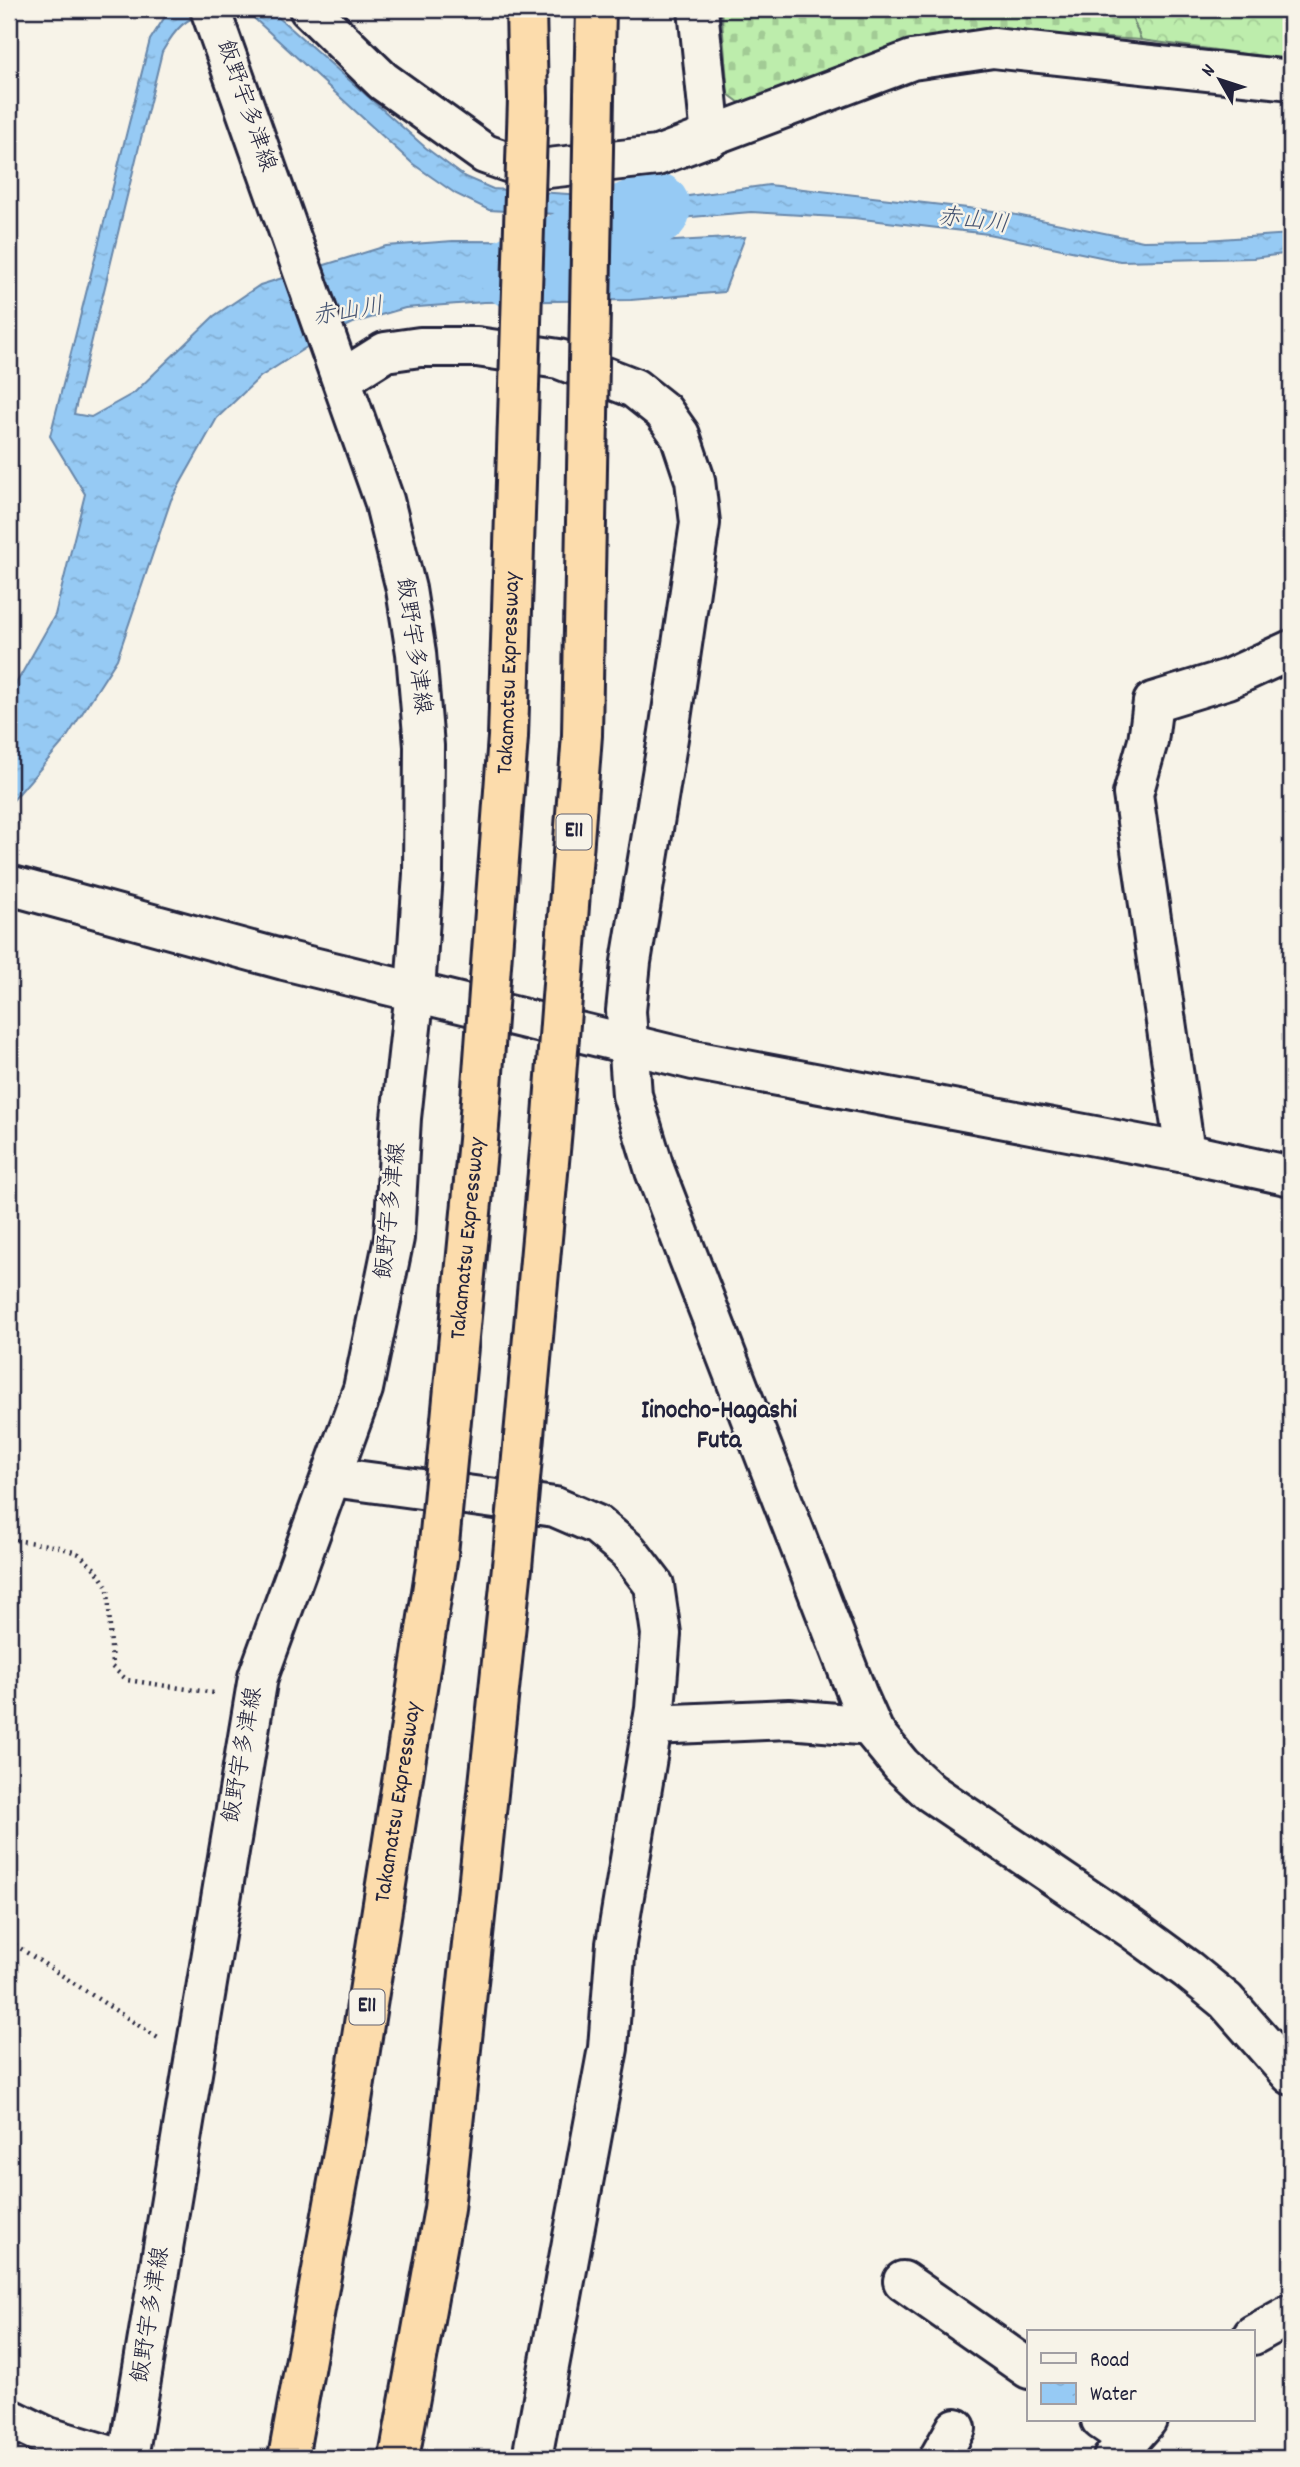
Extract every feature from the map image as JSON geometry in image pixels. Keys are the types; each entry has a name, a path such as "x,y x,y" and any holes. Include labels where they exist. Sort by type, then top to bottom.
{"highway":[{"name":"Takamatsu Expressway","path":"288,2458 349,2119 438,1554 478,1140 508,737 528,99 526,9"},
{"name":"E11","path":"399,2458 444,2209 512,1567 552,1129 582,735 596,9"}],"street":[{"name":"飯野宇多津線","path":"128,2458 254,1698 264,1659 363,1389 394,1238 403,1095 415,991 423,874 424,759 416,653 406,589 384,500 210,9"},
{"path":"309,9 383,81 485,154 530,170 657,156 912,60 993,48 1291,80"},
{"path":"698,9 711,137"},
{"path":"338,369 385,352 419,347 477,347 559,359 634,388 663,411 680,435 695,480 700,523 631,962 626,1011 632,1096 655,1171 871,1726 901,1766 930,1793 1132,1929 1226,2001 1291,2076"},
{"path":"1185,1153 1133,794 1148,741 1153,702 1228,679 1291,650"},
{"path":"9,885 284,960 693,1060 1291,1175"},
{"path":"332,1477 555,1507 597,1525 628,1551 654,1585 661,1634 652,1725 616,1944 608,2048 532,2458"},
{"path":"652,1725 789,1719 871,1726"},
{"path":"904,2281 1027,2368"},
{"path":"1254,2334 1291,2314"},
{"path":"9,2418 48,2437 118,2458"}],"path":[{"path":"9,1539 59,1547 79,1554 96,1570 108,1588 113,1667 127,1680 254,1698"},
{"path":"9,1941 194,2062"}],"green space":[{"path":"721,9 1129,9 1141,40 1011,32 752,112 728,94"},
{"path":"1129,9 1291,9 1291,60 1141,40"}],"water":[{"path":"170,9 212,9 182,25 162,52 74,414 91,417 134,393 214,316 260,285 386,246 453,241 657,242 745,237 724,292 631,300 484,302 405,308 353,323 313,343 260,377 217,418 171,500 117,659 65,740 9,805 9,696 55,615 85,494 50,436 150,40"},
{"path":"244,9 269,9 426,148 465,177 493,189 659,200 769,185 1002,212 1143,241 1291,234 1291,253 1253,258 1120,261 988,234 854,218 751,212 656,220 489,210 456,194 413,164"}],"waterway":[{"name":"赤山川","path":"516,272 653,209"}],"district":[{"name":"Iinocho-Hagashi Futa","path":"719,1426"}]}
